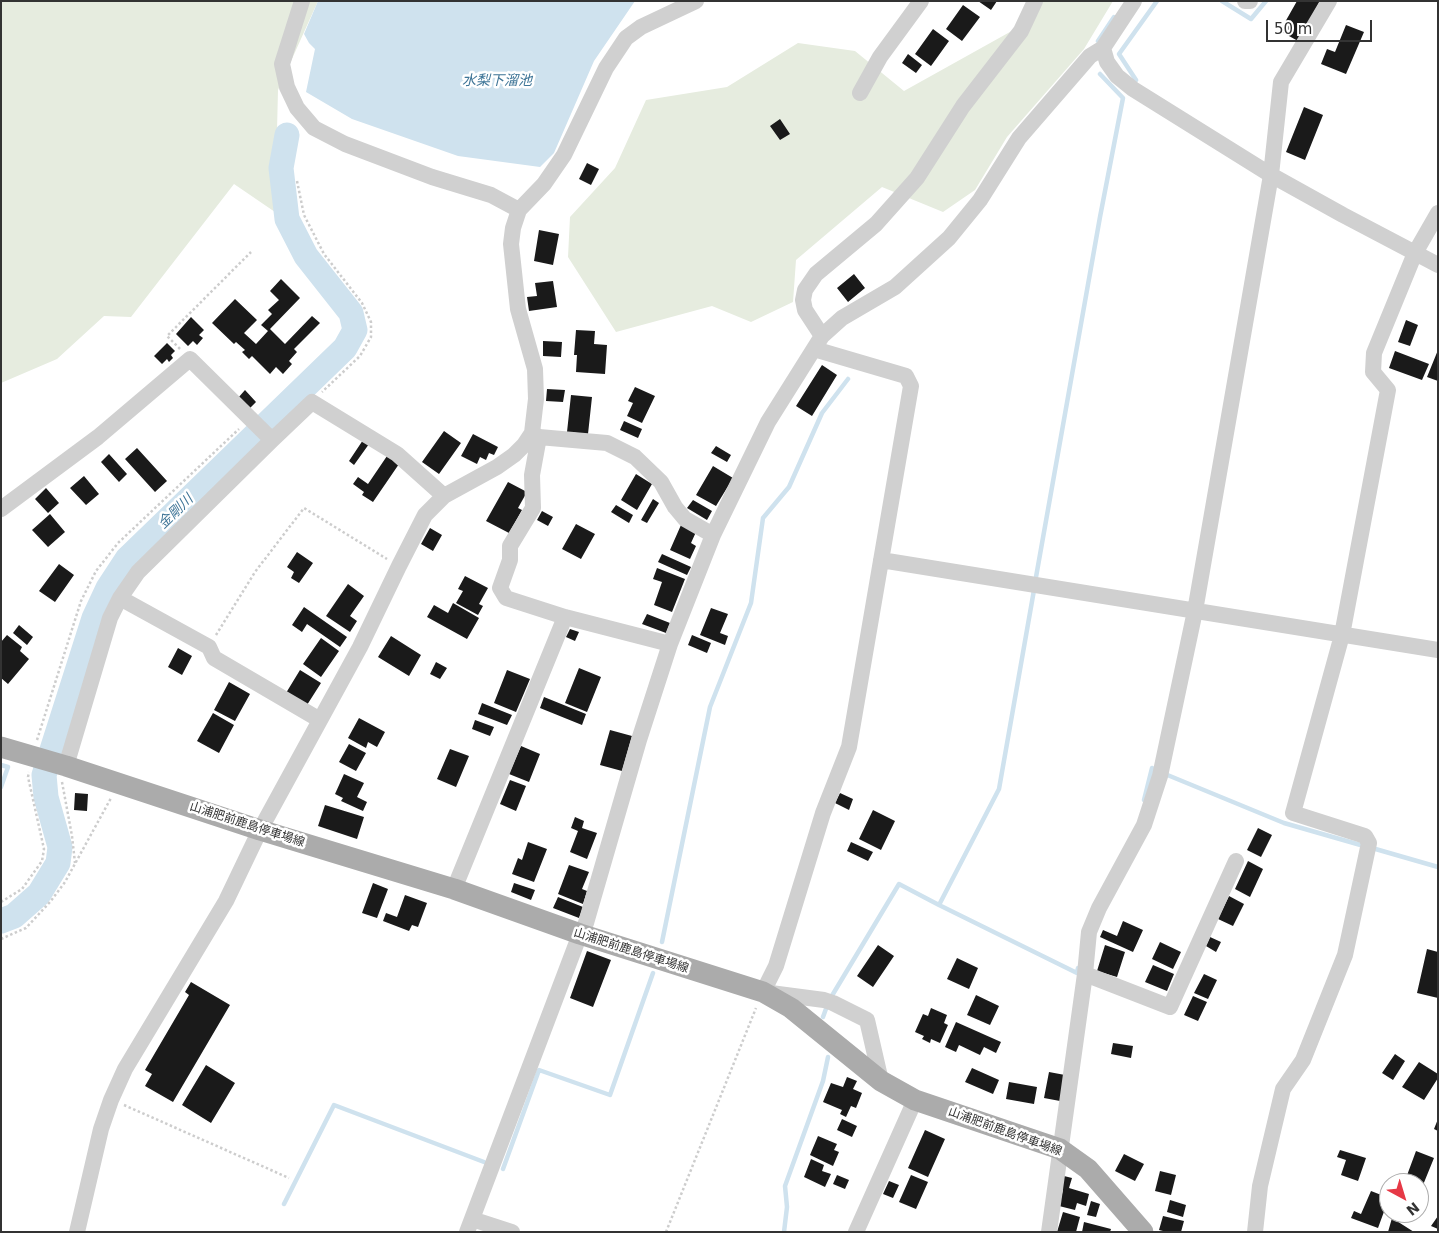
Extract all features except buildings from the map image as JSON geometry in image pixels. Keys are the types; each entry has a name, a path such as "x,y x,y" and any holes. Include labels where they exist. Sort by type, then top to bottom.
{"main road":[{"path":"1,746 32,755"},
{"name":"山浦肥前鹿島停車場線","path":"32,755 260,830 454,888 580,934 763,992 791,1008 881,1080 915,1100 1060,1149 1088,1169 1143,1232"}],"street":[{"path":"302,1 282,64 287,87 297,108 314,128 345,144 423,174 491,195 519,210"},
{"path":"670,644 566,618 506,598 500,588 510,560 510,546 533,508 532,475 536,435 535,369 518,309 511,244 513,228 519,210 544,184 564,155 606,68 626,38 641,27 696,1"},
{"path":"860,93 880,57 920,1"},
{"path":"881,1080 867,1020 829,1002 763,992 776,966 823,813 849,747 911,386 906,376 818,343 803,300 805,290 816,274 876,224 917,178 963,106 1021,31 1036,1"},
{"path":"512,1232 470,1225 580,934 586,923 639,740 670,644 713,536 768,422 818,343 842,318 895,287 949,238 980,200 1018,138 1090,56 1103,48 1134,1"},
{"path":"1245,1 1250,1"},
{"path":"1049,1232 1085,974 1089,932 1099,908 1144,825 1161,773 1195,611 1272,176 1282,82 1329,1"},
{"path":"1103,48 1107,62 1117,76 1133,89 1272,176 1438,265"},
{"path":"1255,1232 1260,1186 1283,1089 1303,1060 1345,955 1368,848 1365,836 1293,813 1342,635 1388,390 1373,372 1374,353 1415,253 1438,213"},
{"path":"1,509 98,437 190,359 272,440"},
{"path":"66,766 110,618 120,598 138,572 312,402 397,454 444,496"},
{"path":"77,1232 99,1138 111,1100 126,1069 226,901 260,830 360,646 426,515 444,496 497,467 514,455 536,435 607,444 635,457 661,482 675,507 686,519 713,536"},
{"path":"881,560 1438,650"},
{"path":"120,598 209,647 214,658 320,720"},
{"path":"454,888 566,618"},
{"path":"1085,974 1170,1007 1236,861"},
{"path":"856,1232 915,1100"}],"path":[{"path":"297,181 304,215 324,254 362,303 371,322 371,337 360,356 312,402"},
{"path":"190,359 167,336 251,252"},
{"path":"209,647 256,572 304,508 399,566"},
{"path":"1,902 22,889 42,861 44,849 28,777 32,755"},
{"path":"66,766 62,783 75,864"},
{"path":"1,939 26,928 65,882 118,783"},
{"path":"666,1232 763,992"},
{"path":"111,1100 289,1178"}],"shaded area":[{"path":"1,1 318,1 278,90 275,212 234,184 131,317 104,316 57,359 1,383"},
{"path":"1041,1 1113,1 1084,49 1007,137 975,190 943,212 882,187 796,260 793,302 751,322 712,306 616,332 568,257 570,217 615,168 646,100 727,87 798,43 855,51 904,91 1035,18"}],"water":[{"name":"水梨下溜池","path":"318,1 635,1 594,61 554,153 540,167 458,156 352,119 306,92 315,49 304,34"}],"waterway":[{"path":"1136,80 1119,54 1157,1"},
{"path":"1222,1 1251,19 1266,1"},
{"path":"1098,41 1114,17"},
{"path":"1036,577 1123,98 1100,74"},
{"name":"金剛川","path":"1,921 14,916 39,894 58,863 60,847 46,797 44,775 94,618 108,588 127,559 345,348 355,330 351,313 306,256 287,219 281,168 287,135"},
{"path":"662,942 710,707 751,603 763,518 789,487 822,413 848,379"},
{"path":"830,999 899,884 939,905 999,789 1034,590"},
{"path":"1,765 8,767 1,787"},
{"path":"1144,800 1152,768 1158,771"},
{"path":"1165,774 1284,823 1364,846"},
{"path":"1372,848 1438,867"},
{"path":"939,905 1077,973 1078,968"},
{"path":"503,1169 539,1070 610,1095 653,973"},
{"path":"823,1017 827,1006"},
{"path":"784,1232 787,1207 785,1186 823,1081 828,1057"},
{"path":"284,1204 334,1105 484,1162"}]}
